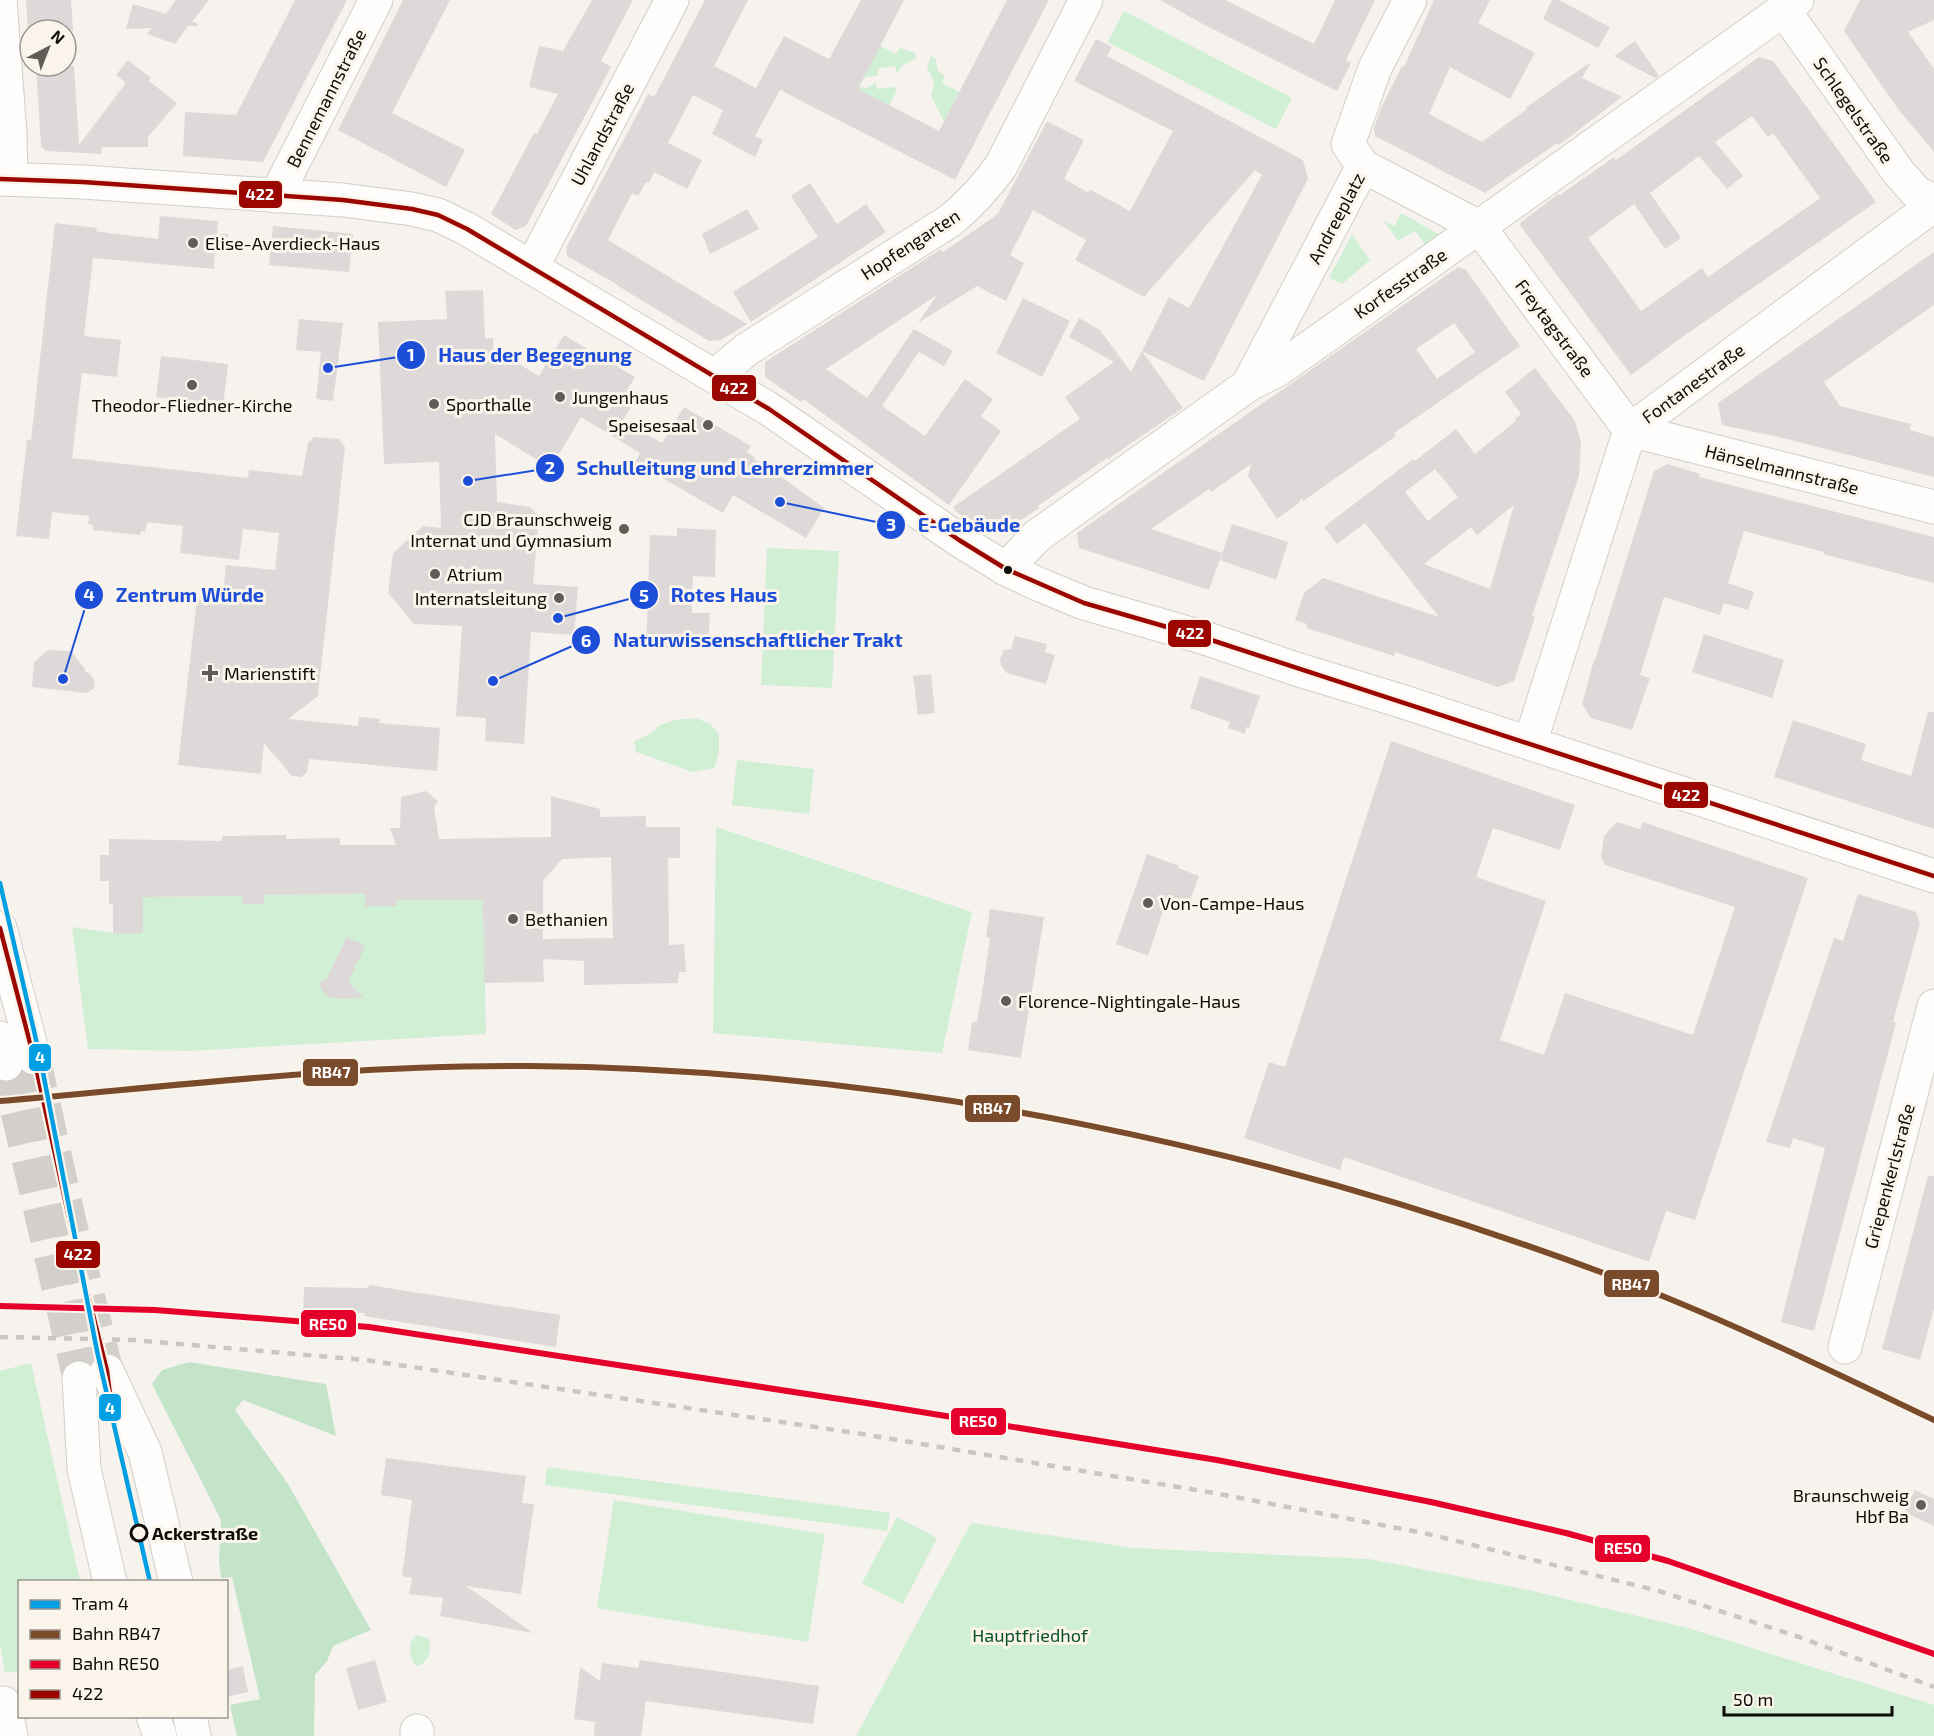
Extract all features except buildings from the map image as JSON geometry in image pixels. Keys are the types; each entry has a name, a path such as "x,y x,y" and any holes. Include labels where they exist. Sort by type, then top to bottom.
{"street":[{"path":"0,0 10,134 5,179 366,203 438,215 532,267 769,409 959,540 1006,569 1084,603 1205,638 1934,876"},
{"name":"Bennemannstraße","path":"276,196 376,0"},
{"name":"Uhlandstraße","path":"532,267 672,0"},
{"name":"Hopfengarten","path":"715,376 746,350 951,220 973,202 1001,166 1086,0"},
{"path":"1363,166 1348,144 1375,68 1410,0"},
{"name":"Schlegelstraße","path":"1790,5 1899,173 1917,193 1934,201"},
{"name":"Korfesstraße","path":"1006,569 1037,536 1248,385 1279,369 1790,5"},
{"name":"Andreeplatz","path":"1248,385 1363,166 1479,227"},
{"name":"Fontanestraße","path":"1530,743 1630,430 1934,206"},
{"name":"Freytagstraße","path":"1479,227 1630,430"},
{"name":"Hänselmannstraße","path":"1630,430 1934,507"},
{"path":"0,928 13,1053"},
{"name":"Griepenkerlstraße","path":"1845,1347 1934,1006"},
{"path":"110,1580 84,1469 93,1374 145,1452 176,1580"},
{"path":"8,1703 11,1736"},
{"path":"154,1718 160,1736"},
{"path":"190,1718 194,1736"}],"green space":[{"path":"1124,11 1292,98 1276,129 1108,42"},
{"path":"880,46 896,54 900,48 915,53 916,58 902,66 897,73 895,66 878,68 878,75 863,78"},
{"path":"931,56 936,59 938,71 945,76 942,83 959,92 944,121 931,96 934,82 927,67"},
{"path":"876,83 877,89 894,87 897,90 889,105 858,89 859,87 867,88"},
{"path":"1401,213 1449,240 1432,254 1415,231 1398,241 1384,221 1395,226"},
{"path":"1352,234 1370,260 1342,284 1329,278"},
{"path":"767,548 839,551 832,688 761,685"},
{"path":"696,718 710,724 719,734 719,752 714,768 693,772 636,752 634,741 652,733 660,725 675,720"},
{"path":"737,760 814,769 809,814 732,805"},
{"path":"716,827 972,912 942,1053 713,1033"},
{"path":"365,894 365,906 397,900 483,900 486,1034 190,1051 88,1049 72,927 113,933 143,932 143,897 242,896 243,904 263,904 264,895"},
{"path":"189,1362 326,1384 336,1436 243,1400 235,1410 288,1484 371,1630 333,1646 327,1661 315,1675 314,1736 237,1736 230,1705 260,1699 232,1577 221,1578 219,1560 221,1520 152,1384 162,1370"},
{"path":"31,1363 80,1580 18,1580 18,1672 5,1672 0,1643 0,1371"},
{"path":"547,1467 890,1513 887,1531 545,1485"},
{"path":"614,1500 825,1534 808,1642 597,1608"},
{"path":"897,1517 937,1538 903,1604 862,1583"},
{"name":"Hauptfriedhof","path":"971,1523 1133,1548 1369,1559 1524,1589 1688,1628 1934,1705 1934,1736 856,1736"},
{"path":"417,1635 428,1638 430,1646 427,1658 418,1666 414,1664 410,1648 411,1641"}],"tunnel":[{"path":"34,1058 69,1218 107,1371"},
{"path":"6,1064 79,1378"}],"railway":[{"path":"0,1337 133,1340 365,1360 862,1434 1214,1493 1424,1533 1659,1591 1799,1637 1934,1687"}],"tram line":[{"name":"4","path":"0,883 40,1057 97,1351 150,1580"}],"rail line":[{"name":"RB47","path":"0,1101 330,1072 463,1066 668,1071 806,1082 944,1100 1081,1124 1216,1154 1351,1190 1483,1231 1655,1293 1776,1345 1934,1420"},
{"name":"RE50","path":"0,1306 155,1310 369,1327 866,1403 1217,1460 1431,1502 1566,1533 1668,1561 1934,1654"}],"transit line":[{"name":"422","path":"0,179 83,182 343,200 412,209 438,215 467,229 769,409 959,540 1006,569 1084,603 1205,638 1934,876"},
{"name":"422","path":"0,928 34,1058 69,1218 107,1371 115,1435 148,1580"}],"place":[{"name":"Elise-Averdieck-Haus","path":"193,243"},
{"name":"Haus der Begegnung","path":"328,368"},
{"name":"Theodor-Fliedner-Kirche","path":"192,385"},
{"name":"Jungenhaus","path":"560,397"},
{"name":"Sporthalle","path":"434,404"},
{"name":"Speisesaal","path":"708,425"},
{"name":"Schulleitung und Lehrerzimmer","path":"468,481"},
{"name":"E-Gebäude","path":"780,502"},
{"name":"CJD Braunschweig Internat und Gymnasium","path":"624,529"},
{"name":"Atrium","path":"435,574"},
{"name":"Internatsleitung","path":"559,598"},
{"name":"Rotes Haus","path":"558,618"},
{"name":"Marienstift","path":"210,673"},
{"name":"Zentrum Würde","path":"63,679"},
{"name":"Naturwissenschaftlicher Trakt","path":"493,681"},
{"name":"Von-Campe-Haus","path":"1148,903"},
{"name":"Bethanien","path":"513,919"},
{"name":"Florence-Nightingale-Haus","path":"1006,1001"},
{"name":"Braunschweig Hbf Ba","path":"1921,1505"},
{"name":"Ackerstraße","path":"139,1533"}]}
